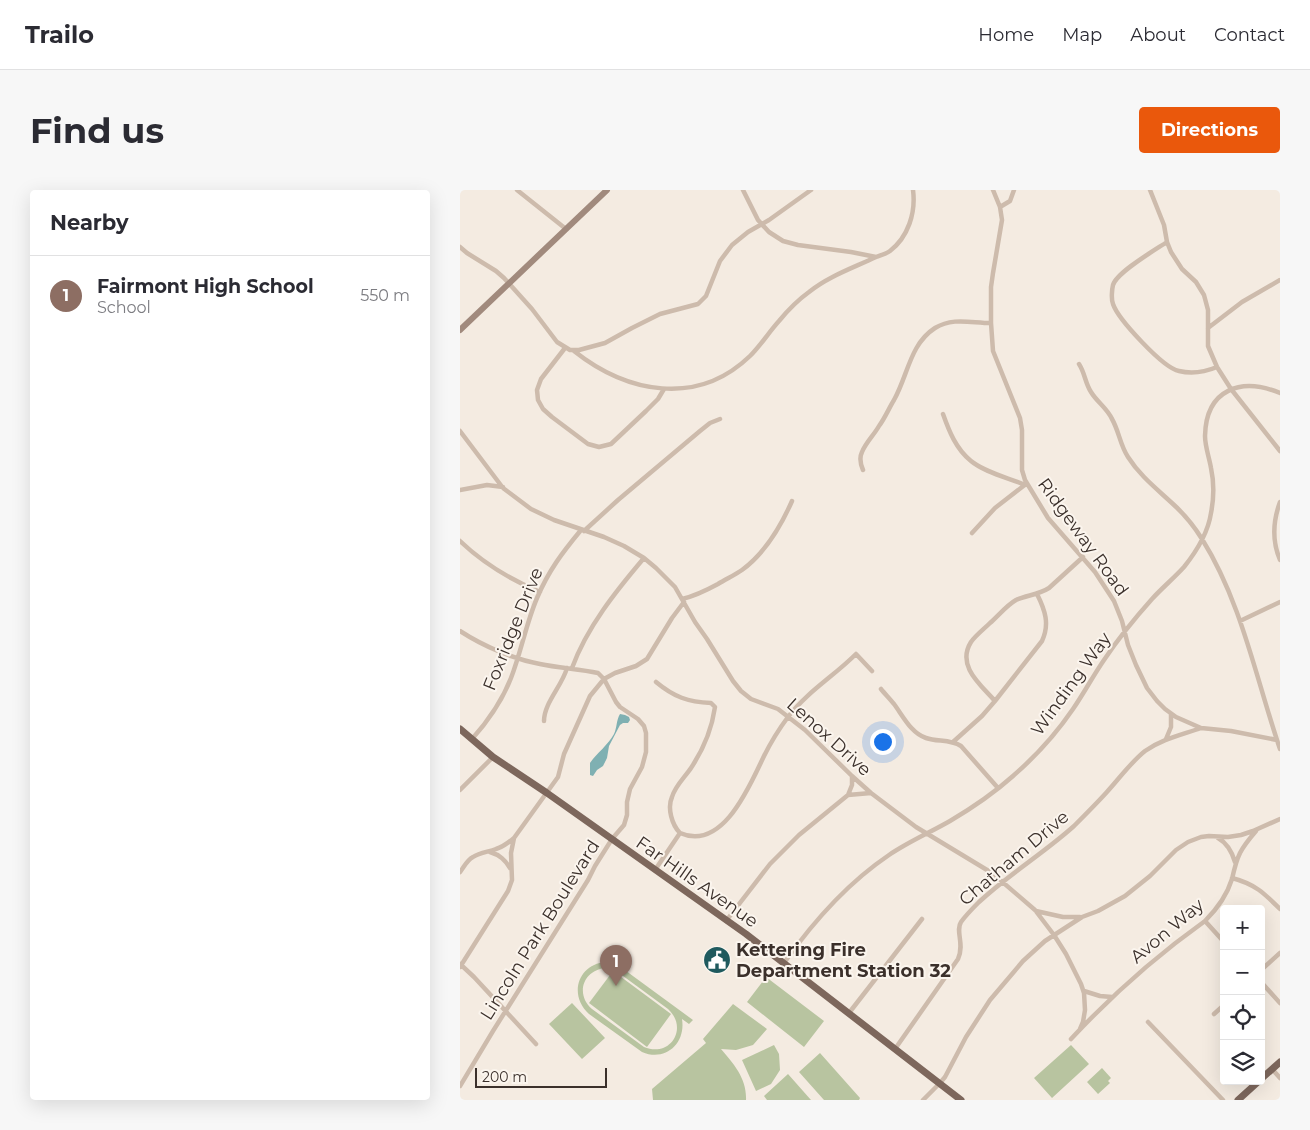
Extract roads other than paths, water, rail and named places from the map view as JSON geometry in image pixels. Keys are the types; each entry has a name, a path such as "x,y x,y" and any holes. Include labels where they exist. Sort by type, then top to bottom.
{"main road":[{"path":"460,330 607,190"},
{"name":"Far Hills Avenue","path":"460,729 493,757 726,920 961,1100"},
{"path":"1265,1075 1280,1062"},
{"path":"1238,1100 1254,1085"}],"street":[{"path":"517,190 566,229"},
{"path":"743,190 758,220 776,237 791,244 876,257"},
{"path":"574,351 605,343 660,314 698,304 706,296 716,269 725,253 738,240 810,190"},
{"path":"460,247 496,271 532,309 553,337 565,348 574,351 619,378 636,385 664,389 679,388 707,382 732,370 750,355 788,311 810,291 831,278 890,251 905,234 911,218 913,209 912,190"},
{"name":"Ridgeway Road","path":"993,190 1000,207 1002,226 993,273 991,323 995,356 1020,418 1022,430 1022,470 1026,484 1048,518 1082,557 1114,601 1131,652 1147,688 1157,701 1170,714 1201,728 1231,731 1277,740"},
{"path":"1000,207 1010,201 1014,190"},
{"path":"1150,190 1164,225 1167,242 1175,259 1196,282 1204,295 1208,310 1208,346 1217,367 1231,389 1280,451"},
{"path":"1167,242 1124,272 1113,284 1112,303 1122,320 1157,357 1172,368 1179,371 1193,372 1217,367"},
{"path":"1208,328 1242,302 1280,280"},
{"path":"863,470 860,461 862,452 880,426 895,399 914,350 924,337 937,327 950,322 991,323"},
{"path":"565,348 541,379 537,395 543,408 552,417 588,444 599,447 611,444 658,399 664,389"},
{"path":"1078,364 1084,374 1089,390 1113,420 1123,448 1132,463 1182,513 1202,538 1221,575 1240,621 1280,749"},
{"path":"1231,389 1253,385 1280,393"},
{"name":"Winding Way","path":"784,963 808,930 839,896 871,868 889,855 964,812 998,788 1033,758 1060,727 1124,633 1153,598 1189,561 1202,538 1211,513 1213,488 1206,444 1206,427 1213,405 1231,389"},
{"path":"943,414 955,441 971,461 991,471 1026,484"},
{"name":"Foxridge Drive","path":"472,740 491,716 511,679 525,632 552,567 582,530 686,442 710,423 720,419"},
{"name":"Lenox Drive","path":"460,431 503,488 531,509 554,520 612,540 644,558 674,585 694,622 707,639 732,681 741,691 751,699 778,709 805,730 871,793 926,833 970,859 1003,882 1035,910 1066,954 1084,991 1085,1010 1080,1029"},
{"path":"972,533 995,508 1026,484"},
{"path":"460,490 487,486 503,488"},
{"path":"460,872 472,857 482,852 502,847 514,838 560,774 564,754 587,702 595,689 604,679 636,666 647,659 683,600 707,590 737,573 751,562 774,534 792,500"},
{"path":"1280,502 1274,533 1276,550 1280,560"},
{"path":"460,542 494,570 519,584 540,592"},
{"path":"995,701 975,680 968,667 967,657 974,638 1014,602 1049,588 1082,557"},
{"path":"544,721 545,712 605,608 644,558"},
{"path":"953,742 995,701 1044,635 1046,627 1045,614 1037,594"},
{"path":"1240,621 1280,602"},
{"path":"460,631 485,645 518,658 539,664 598,673 604,679"},
{"path":"656,682 684,699 692,702 711,703 715,709 705,741 691,768 672,797 670,807 676,829 680,833 694,836 708,834 723,824 743,797 773,740 788,717 805,698 856,654 872,671"},
{"name":"Lincoln Park Boulevard","path":"460,1086 595,866 626,820 630,788 644,760 646,732 641,722 624,711 616,702 604,679"},
{"path":"881,689 916,732 925,738 953,742 961,746 998,788"},
{"path":"1165,740 1170,731 1170,714"},
{"name":"Chatham Drive","path":"895,1049 958,959 962,949 959,929 961,922 985,897 1056,842 1087,813 1145,751 1165,740 1201,728"},
{"path":"460,790 493,757"},
{"path":"726,920 756,880 780,854 799,835 848,795 852,785 852,776"},
{"path":"848,795 871,793"},
{"path":"923,1100 945,1077 966,1037 990,1000 1023,961 1054,935 1082,917 1098,911 1125,896 1150,876 1176,850 1188,842 1201,837 1234,837 1258,829 1280,818"},
{"name":"Avon Way","path":"1071,1039 1148,964 1204,921 1220,903 1229,887 1244,845 1258,829"},
{"path":"654,870 680,833"},
{"path":"1215,837 1227,845 1236,864"},
{"path":"514,838 510,869 512,880 508,891 460,965 536,1044"},
{"path":"489,851 505,860 510,869"},
{"path":"1232,878 1241,880 1260,890 1280,909"},
{"name":"Lenox Drive","path":"1035,910 1063,917 1082,917"},
{"path":"849,1013 922,919"},
{"path":"1204,921 1220,938"},
{"path":"1265,966 1280,953"},
{"path":"1265,986 1280,1002"},
{"path":"1084,991 1100,996 1112,997"},
{"path":"1214,1014 1220,1009"},
{"path":"1148,1022 1223,1100"},
{"path":"1272,1069 1280,1078"}],"water":[{"path":"620,714 629,717 630,720 628,723 620,725 609,746 607,758 603,766 593,776 590,775 590,763 614,734"}],"place":[{"name":"Kettering Fire Department Station 32","path":"717,960"},
{"name":"Fairmont High School","path":"616,986"}]}
